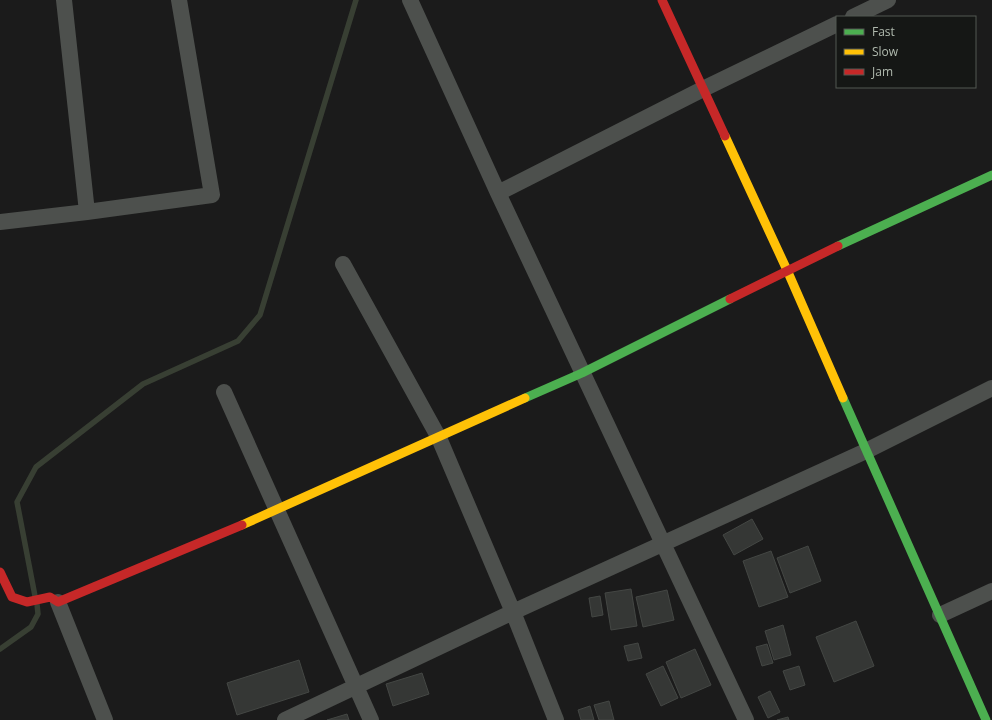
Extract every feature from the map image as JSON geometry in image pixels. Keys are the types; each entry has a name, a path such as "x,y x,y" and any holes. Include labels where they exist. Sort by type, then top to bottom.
{"street":[{"path":"64,0 87,212"},
{"path":"0,222 212,195 179,0"},
{"path":"410,0 498,193 746,720"},
{"path":"662,0 787,270 986,720"},
{"path":"855,16 888,0"},
{"path":"498,193 703,88 836,24"},
{"path":"0,572 12,597 28,602 54,600 277,510 439,438 582,373 787,270 992,174"},
{"path":"343,264 439,438 514,612 556,720"},
{"path":"285,720 514,612 866,451 992,388"},
{"path":"224,392 371,720"},
{"path":"940,615 992,591"},
{"path":"54,600 106,720"}],"building":[{"path":"752,519 763,539 734,555 723,535"},
{"path":"808,546 821,581 790,593 777,558"},
{"path":"771,551 788,597 759,607 743,561"},
{"path":"631,589 637,626 611,630 605,593"},
{"path":"667,590 674,620 643,627 636,597"},
{"path":"600,596 603,615 592,617 589,598"},
{"path":"856,621 874,666 834,682 816,637"},
{"path":"783,625 791,655 774,660 765,631"},
{"path":"638,643 642,658 628,661 624,646"},
{"path":"767,644 773,663 762,666 756,647"},
{"path":"695,649 711,685 681,698 666,662"},
{"path":"299,660 309,692 237,715 227,683"},
{"path":"663,666 678,698 661,706 646,674"},
{"path":"799,666 805,685 790,690 783,671"},
{"path":"422,673 429,694 393,706 386,684"},
{"path":"770,691 780,712 768,718 758,697"},
{"path":"609,701 614,720 599,720 594,705"},
{"path":"590,706 594,720 581,720 578,710"},
{"path":"347,714 349,720 327,720"},
{"path":"788,717 789,720 777,720"}],"waterway":[{"path":"35,596 17,502 36,467 143,384 238,341 260,315 356,0"},
{"path":"0,649 31,627 38,614 37,604"}],"traffic: fast":[{"path":"838,246 992,175"},
{"path":"525,398 582,373 730,299"},
{"path":"843,398 986,720"}],"traffic: slow":[{"path":"725,136 787,270 843,398"},
{"path":"242,525 525,398"}],"traffic: jam":[{"path":"662,0 725,136"},
{"path":"730,299 838,246"},
{"path":"0,572 12,597 27,602 50,597 58,602 242,525"}]}
